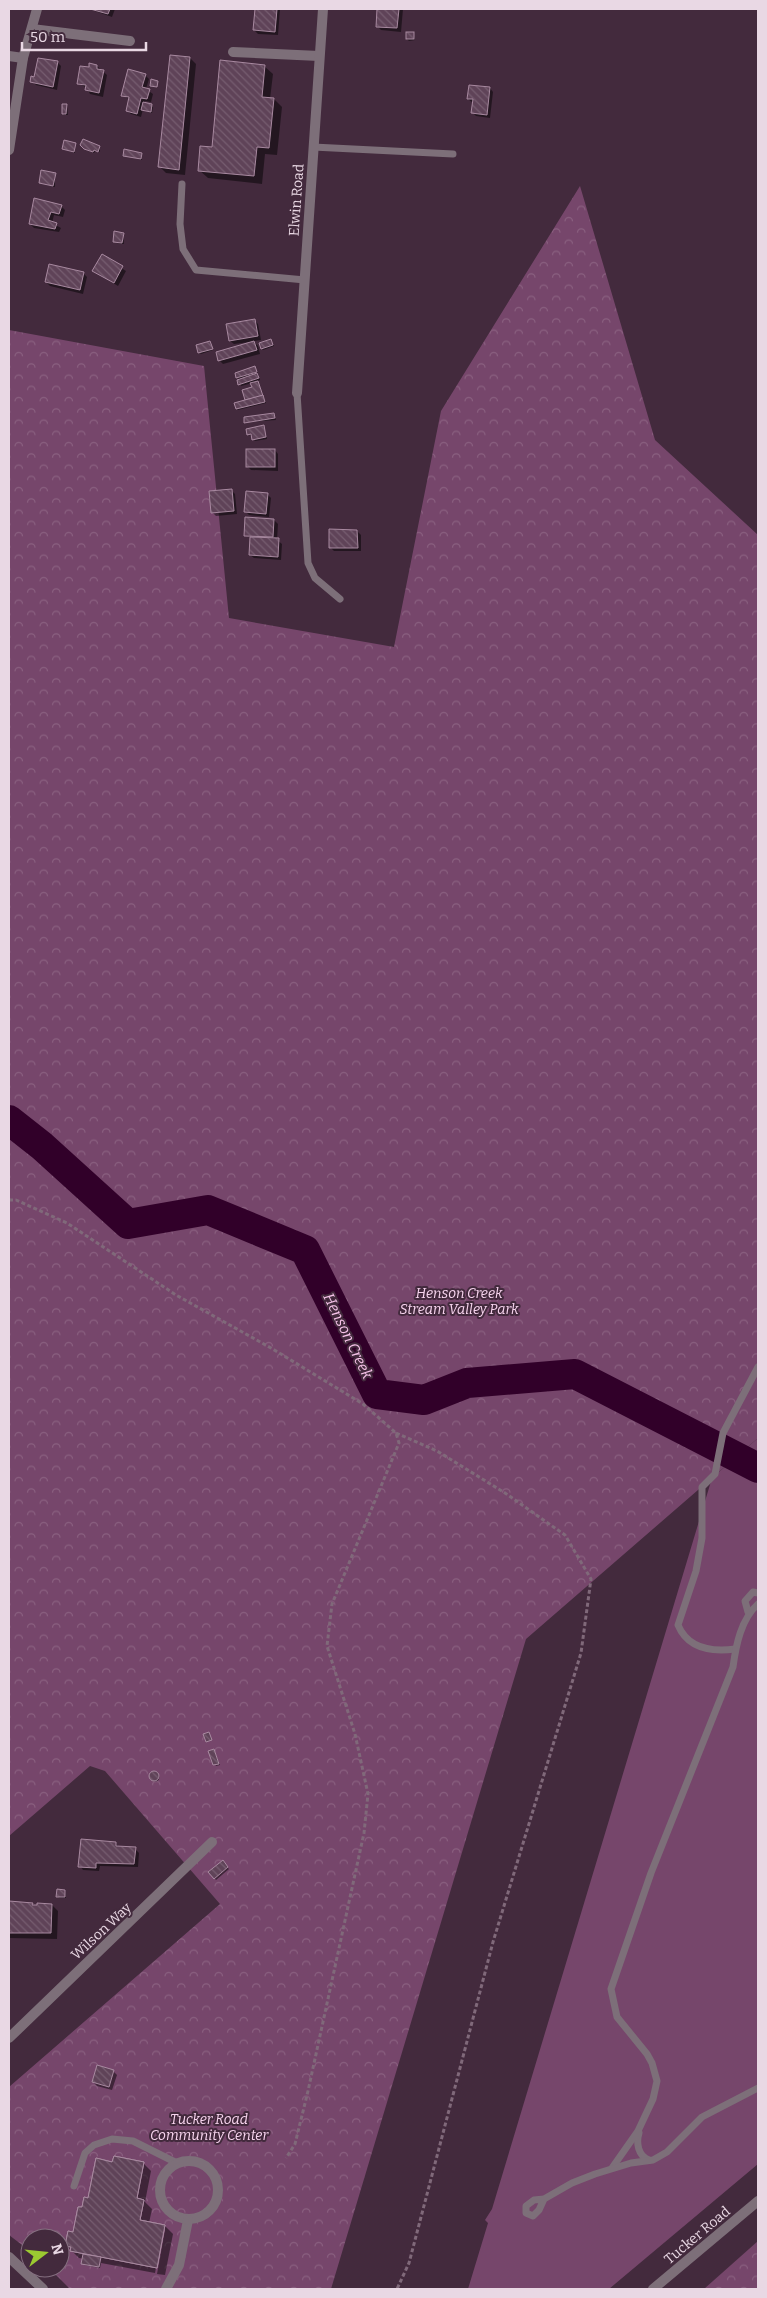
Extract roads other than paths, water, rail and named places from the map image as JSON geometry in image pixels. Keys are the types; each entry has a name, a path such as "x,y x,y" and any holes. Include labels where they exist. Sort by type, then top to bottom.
{"street":[{"path":"9,150 23,58 37,9"},
{"name":"Elwin Road","path":"297,393 323,9"},
{"path":"32,29 130,41"},
{"path":"233,52 319,56"},
{"path":"9,56 23,58"},
{"name":"Wilson Way","path":"9,2038 212,1842"},
{"path":"187,2161 204,2165 211,2171 218,2182 217,2198 213,2207 206,2214 188,2220 170,2213 160,2196 163,2177 176,2164 187,2161"},
{"name":"Tucker Road","path":"653,2289 758,2201"},
{"path":"166,2289 179,2264 188,2220"},
{"path":"9,2257 43,2289"}],"lane":[{"path":"313,147 453,154"},
{"path":"182,184 180,224 183,249 196,270 305,280"},
{"path":"297,393 308,563 316,578 340,599"},
{"path":"735,1649 705,1650 687,1640 678,1625 691,1590 702,1538 702,1487 715,1474 723,1433 758,1367"},
{"path":"748,1612 745,1601 753,1592 758,1593"},
{"path":"612,2168 638,2131 656,2089 655,2071 647,2054 617,2016 611,1990 651,1873 733,1667 735,1649 748,1612 758,1604"},
{"path":"544,2199 572,2183 612,2168 649,2160 667,2152 702,2117 758,2088"},
{"path":"638,2131 638,2148 644,2158 649,2160"},
{"path":"74,2186 86,2153 94,2145 112,2139 133,2141 176,2164"}],"waterway":[{"name":"Henson Creek","path":"9,1120 42,1146 128,1224 208,1210 305,1250 377,1394 424,1400 467,1383 575,1374 758,1468"}],"park label":[{"name":"Henson Creek Stream Valley Park","path":"459,1302"},
{"name":"Tucker Road Community Center","path":"209,2128"}]}
